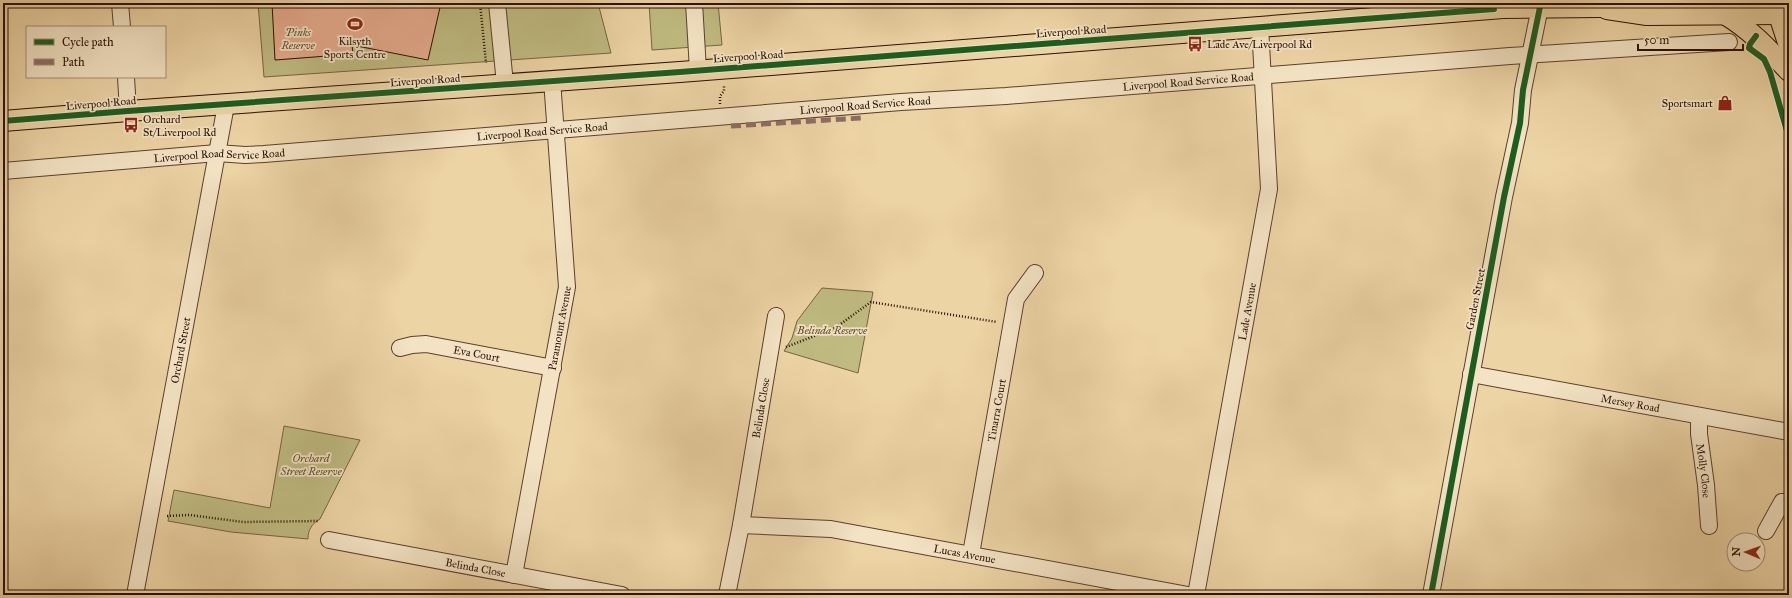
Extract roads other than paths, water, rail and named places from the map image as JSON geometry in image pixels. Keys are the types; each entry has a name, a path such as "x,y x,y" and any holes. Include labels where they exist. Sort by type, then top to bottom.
{"main road":[{"name":"Liverpool Road","path":"3,121 128,110 226,105 698,70 1503,8 1599,7 1625,3"},
{"name":"Liverpool Road","path":"1599,7 1647,15 1726,15 1781,10"},
{"path":"1781,10 1789,46"},
{"path":"1726,15 1742,24 1756,36 1789,71"}],"street":[{"path":"120,3 122,26"},
{"path":"497,3 505,84"},
{"path":"694,3 698,70"},
{"name":"Garden Street","path":"1431,595 1504,197 1517,142 1523,90 1540,8"},
{"name":"Lade Avenue","path":"1196,595 1269,189 1260,26"},
{"name":"Liverpool Road Service Road","path":"3,171 217,153 245,155 264,154 894,103 1530,55 1729,42"},
{"path":"126,78 128,110"},
{"name":"Paramount Avenue","path":"514,575 568,280 552,80"},
{"name":"Orchard Street","path":"135,595 226,105"},
{"name":"Tinarra Court","path":"971,554 1016,299 1035,273"},
{"name":"Belinda Close","path":"727,595 741,525 776,316"},
{"name":"Eva Court","path":"400,348 426,344 553,368"},
{"name":"Mersey Road","path":"1471,374 1789,432"},
{"name":"Molly Close","path":"1700,416 1699,434 1706,485 1709,526"},
{"path":"1766,531 1782,502 1789,503"},
{"name":"Lucas Avenue","path":"741,525 831,529 1188,595"},
{"name":"Belinda Close","path":"329,540 622,595"}],"place":[{"name":"Kilsyth Sports Centre","path":"355,24"},
{"name":"Lade Ave/Liverpool Rd","path":"1195,44"},
{"name":"Sportsmart","path":"1725,103"},
{"name":"Orchard St/Liverpool Rd","path":"131,125"}],"park label":[{"name":"Pinks Reserve","path":"298,38"},
{"name":"Belinda Reserve","path":"832,330"},
{"name":"Orchard Street Reserve","path":"311,464"}]}
